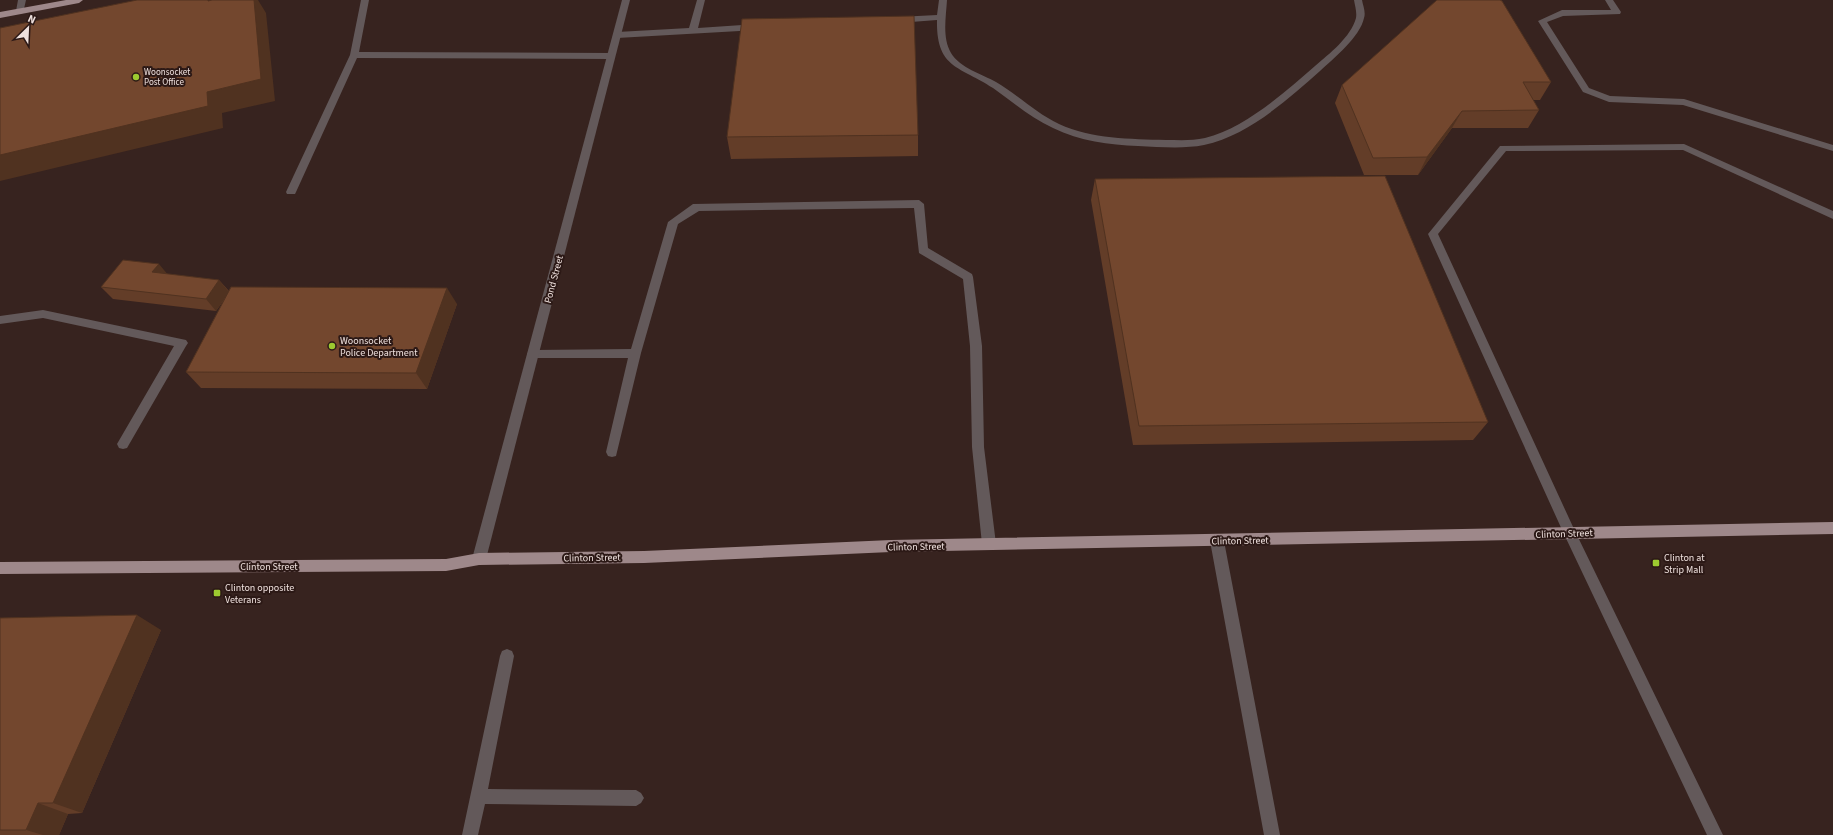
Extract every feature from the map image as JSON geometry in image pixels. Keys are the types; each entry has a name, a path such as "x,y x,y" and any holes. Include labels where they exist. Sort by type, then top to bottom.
{"main road":[{"path":"0,15 79,0"},
{"name":"Clinton Street","path":"0,568 446,566 479,559 644,557 891,546 1833,528"}],"street":[{"path":"20,11 22,0"},
{"path":"291,192 354,55 365,0"},
{"name":"Pond Street","path":"479,559 626,0"},
{"path":"693,31 701,0"},
{"path":"943,0 940,34 946,53 959,66 995,85 1010,98 1044,120 1086,136 1126,143 1191,143 1210,140 1230,132 1266,110 1318,68 1335,52 1357,27 1360,17 1358,0"},
{"path":"1609,0 1617,12 1562,12 1542,21 1586,90 1609,99 1684,102 1833,148"},
{"path":"887,20 942,17"},
{"path":"617,35 763,27"},
{"path":"354,55 611,56"},
{"path":"1715,835 1569,532 1433,234 1503,148 1684,147 1833,216"},
{"path":"612,452 635,353 672,222 697,207 919,204 923,250 968,277 976,346 978,447 988,544"},
{"path":"0,320 43,314 182,343 123,444"},
{"path":"533,354 635,353"},
{"path":"1217,540 1272,835"},
{"path":"470,835 507,656"},
{"path":"479,796 636,798"}],"building":[{"name":"Woonsocket Post Office","path":"137,0 254,0 261,79 207,92 208,106 0,155 0,28"},
{"path":"1437,0 1502,1 1551,82 1523,82 1539,110 1462,111 1427,157 1373,158 1342,85"},
{"path":"914,16 918,135 727,137 742,19"},
{"path":"1385,176 1488,422 1139,426 1095,179"},
{"path":"123,260 159,264 152,272 219,280 206,299 101,287"},
{"name":"Woonsocket Police Department","path":"231,287 447,288 416,373 186,372"},
{"path":"137,615 53,803 38,803 26,830 0,830 0,618"}],"place":[{"name":"Woonsocket Post Office","path":"136,77"},
{"name":"Woonsocket Police Department","path":"332,346"},
{"name":"Clinton at Strip Mall","path":"1656,563"},
{"name":"Clinton opposite Veterans","path":"217,593"}]}
